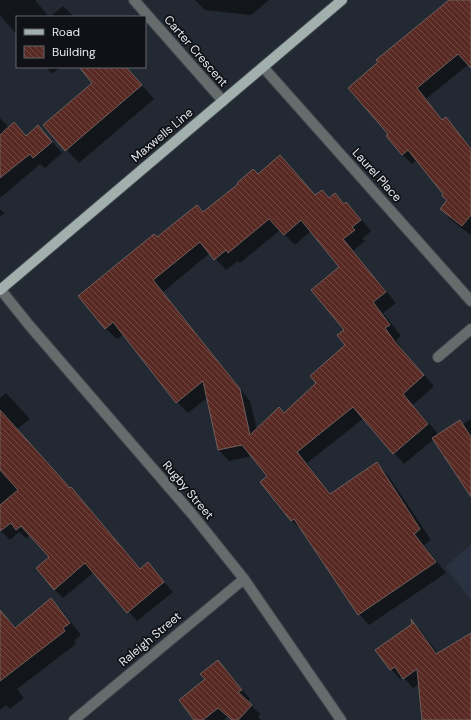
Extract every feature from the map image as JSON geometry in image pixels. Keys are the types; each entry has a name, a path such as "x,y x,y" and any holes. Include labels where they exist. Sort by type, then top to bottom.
{"main road":[{"name":"Maxwells Line","path":"0,290 342,0"}],"street":[{"name":"Carter Crescent","path":"134,0 223,101"},
{"name":"Laurel Place","path":"264,67 471,301"},
{"name":"Rugby Street","path":"0,290 192,514 244,579 341,720"},
{"path":"438,357 471,329"},
{"name":"Raleigh Street","path":"74,720 244,579"}],"shaded area":[{"path":"471,544 471,600 445,567"}],"building":[{"path":"449,0 471,0 471,68 458,54 417,88 442,120 446,117 471,149 471,215 462,226 440,209 447,200 442,196 443,194 408,150 402,155 386,136 388,134 348,88 378,62 376,60"},
{"path":"80,68 127,68 142,85 65,151 43,125 92,83"},
{"path":"14,122 26,136 38,125 52,142 33,158 30,154 0,178 0,135"},
{"path":"280,155 315,195 322,190 329,198 335,193 344,204 346,202 361,220 352,227 355,230 343,239 386,292 373,302 390,325 385,328 395,342 424,375 403,394 428,424 393,454 353,407 297,452 330,494 377,462 420,529 414,534 436,562 358,615 294,519 291,521 260,482 267,476 242,445 218,450 203,381 176,403 113,322 105,329 78,296 154,234 157,237 197,205 203,212 238,184 237,183 253,169 258,174","holes":["269,219 284,235 301,220 339,267 311,290 344,330 337,335 345,345 310,376 316,383 284,413 279,407 250,435 240,389 153,280 200,242 214,260 226,250 228,253"]},
{"path":"0,410 70,488 71,487 140,569 148,562 164,582 127,613 85,563 54,590 36,568 49,557 21,526 16,530 11,523 0,531 0,505 18,490 0,470"},
{"path":"460,420 471,437 471,497 432,438"},
{"path":"51,598 70,623 63,628 65,631 0,681 0,610 15,628"},
{"path":"411,619 436,654 471,633 471,720 422,720 417,669 403,679 395,667 390,670 375,650 412,624"},
{"path":"218,660 242,690 238,692 252,705 238,720 232,720 218,708 203,720 194,720 179,700 205,679 200,674"}]}
